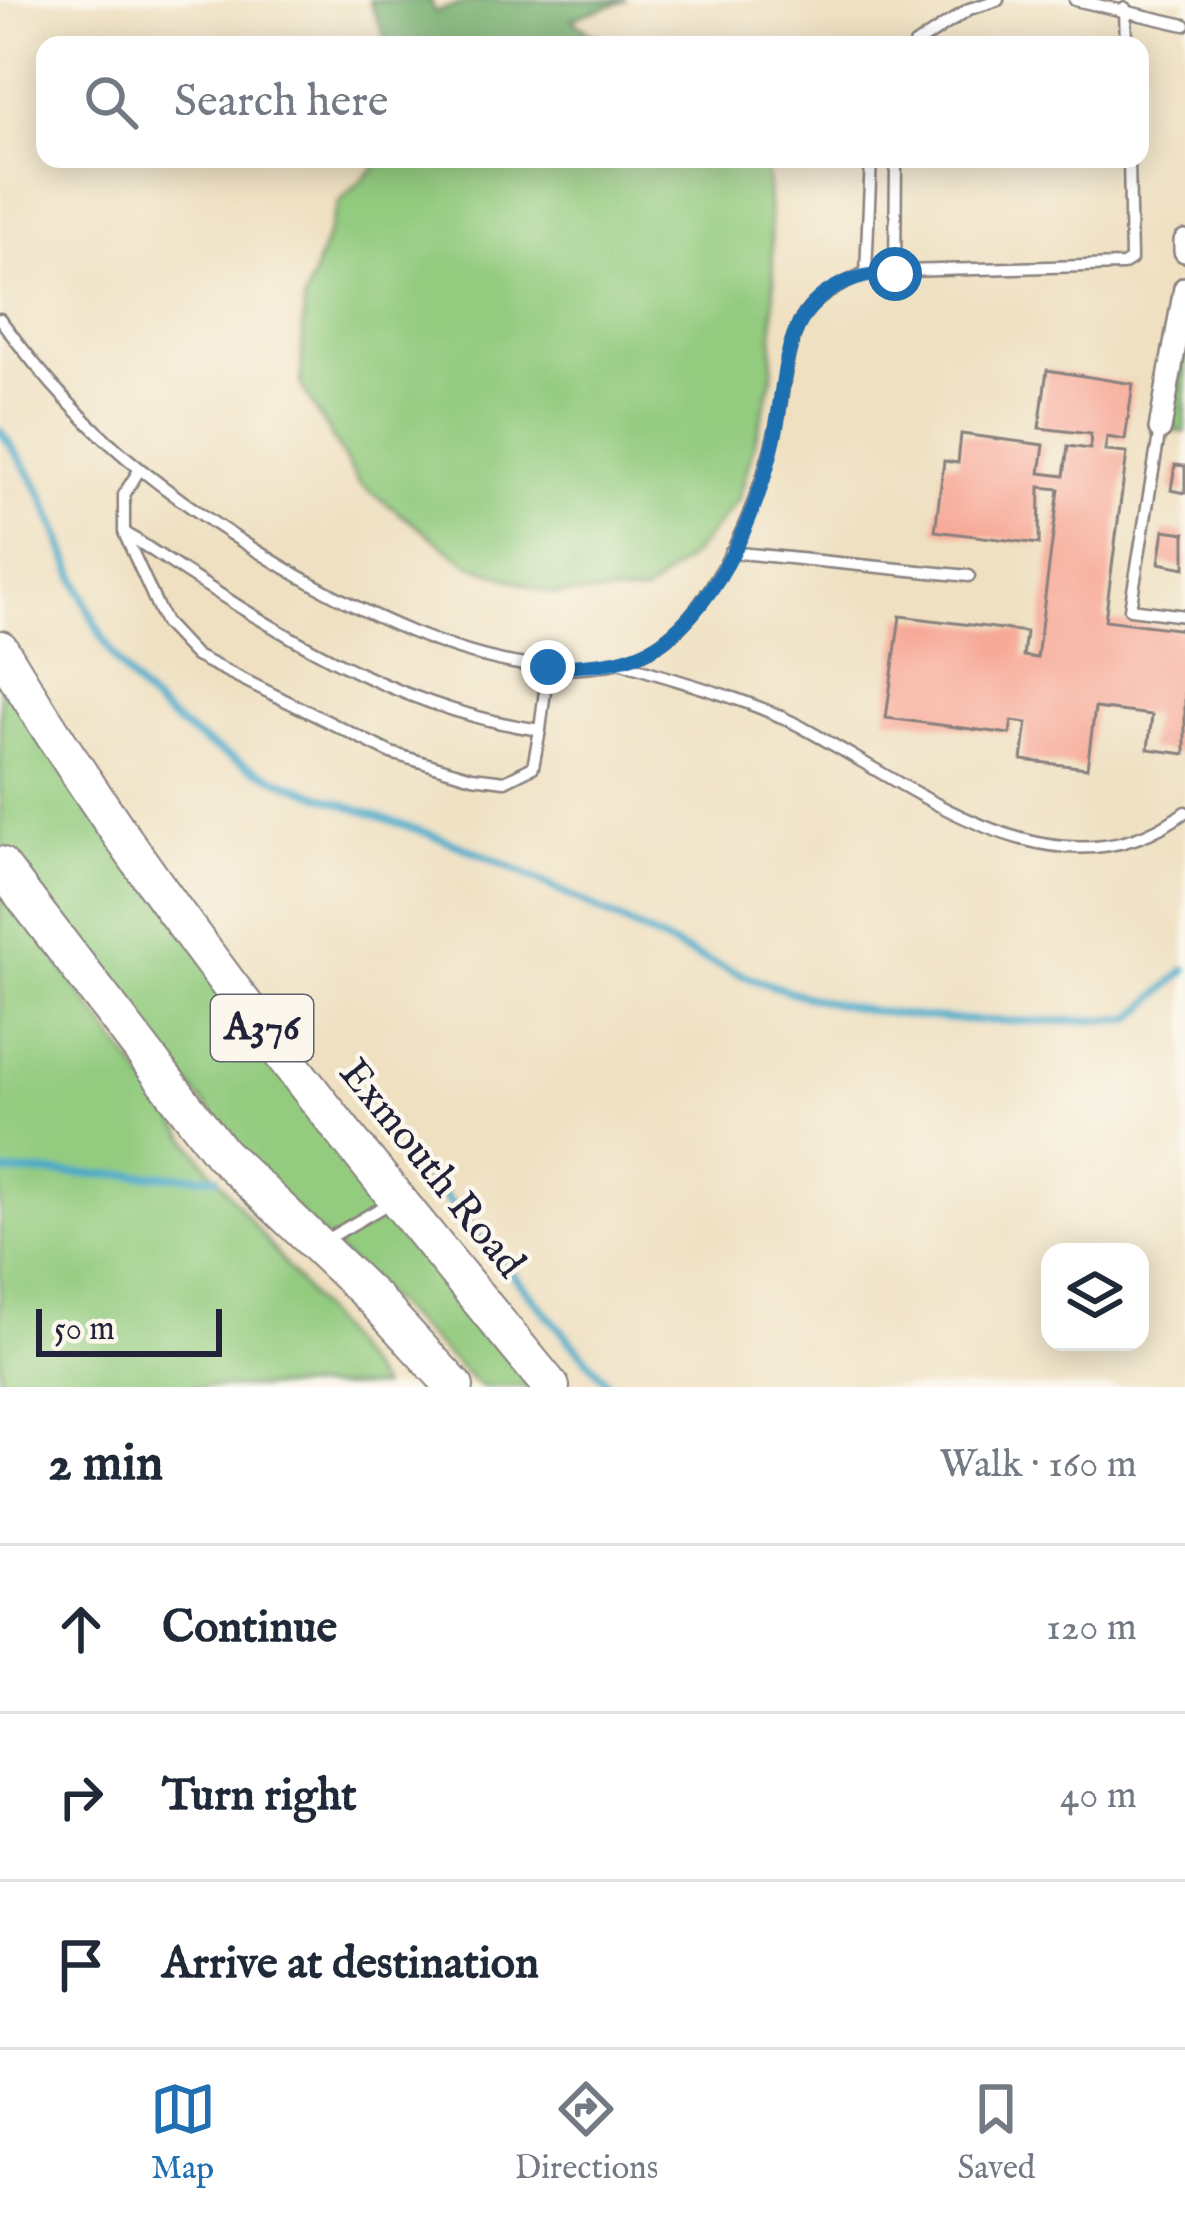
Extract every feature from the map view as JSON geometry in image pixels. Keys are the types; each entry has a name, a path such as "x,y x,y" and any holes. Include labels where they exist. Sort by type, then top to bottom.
{"highway":[{"name":"Exmouth Road","path":"0,649 78,774 185,927 396,1198 551,1387"},
{"name":"A376","path":"0,866 221,1153 455,1387"}],"street":[{"path":"1185,241 1185,250"},
{"path":"1160,429 1185,288"}],"lane":[{"path":"928,36 969,9 998,0"},
{"path":"1075,0 1185,25"},
{"path":"1125,8 1126,36"},
{"path":"866,272 871,168"},
{"path":"895,274 896,168"},
{"path":"0,320 74,407 140,469 313,588 388,625 447,647 548,667 617,661 660,644 688,618 750,517 772,446 799,322 817,299 866,272 1123,265 1131,260 1129,168"},
{"path":"1160,429 1130,609 1185,616"},
{"path":"140,469 124,494 124,532 175,640 339,731 391,753 472,777 505,781 532,767 548,667"},
{"path":"124,532 278,633 353,672 469,716 540,730"},
{"path":"730,553 969,577"},
{"path":"617,661 786,719 972,823 1024,842 1089,850 1146,833 1185,812"},
{"path":"316,1244 396,1198"}],"green space":[{"path":"369,0 431,0 434,12 474,0 627,0 572,19 595,36 384,36"},
{"path":"375,168 761,168 767,175 774,280 772,379 739,499 692,555 644,594 552,594 468,564 359,483 301,385 304,302 339,202"},
{"path":"1185,321 1185,432 1160,429"},
{"path":"0,675 531,1387 480,1387 274,1190 40,901 0,842"},
{"path":"0,883 203,1160 381,1387 0,1387"}],"building":[{"path":"1047,370 1133,384 1125,440 1107,437 1105,451 1127,453 1105,620 1185,630 1185,754 1148,749 1152,715 1095,708 1087,768 1022,760 1027,723 1012,721 1010,734 886,718 900,616 1026,632 1023,656 1037,658 1059,489 1040,487 1039,544 935,531 944,461 958,463 961,434 1044,445 1040,473 1064,476 1068,446 1090,449 1091,434 1039,428"},
{"path":"1175,465 1185,466 1185,493 1171,490"},
{"path":"1164,530 1185,533 1185,568 1159,563"}],"waterway":[{"path":"0,430 40,490 86,604 128,677 181,727 258,771 466,848 725,968 816,999 894,1014 973,1020 1132,1019 1185,970"},
{"path":"417,1165 611,1387"},
{"path":"0,1172 216,1177"}],"route":[{"path":"548,667 617,661 660,644 688,618 750,517 772,446 799,322 817,299 866,272 895,274"}]}
